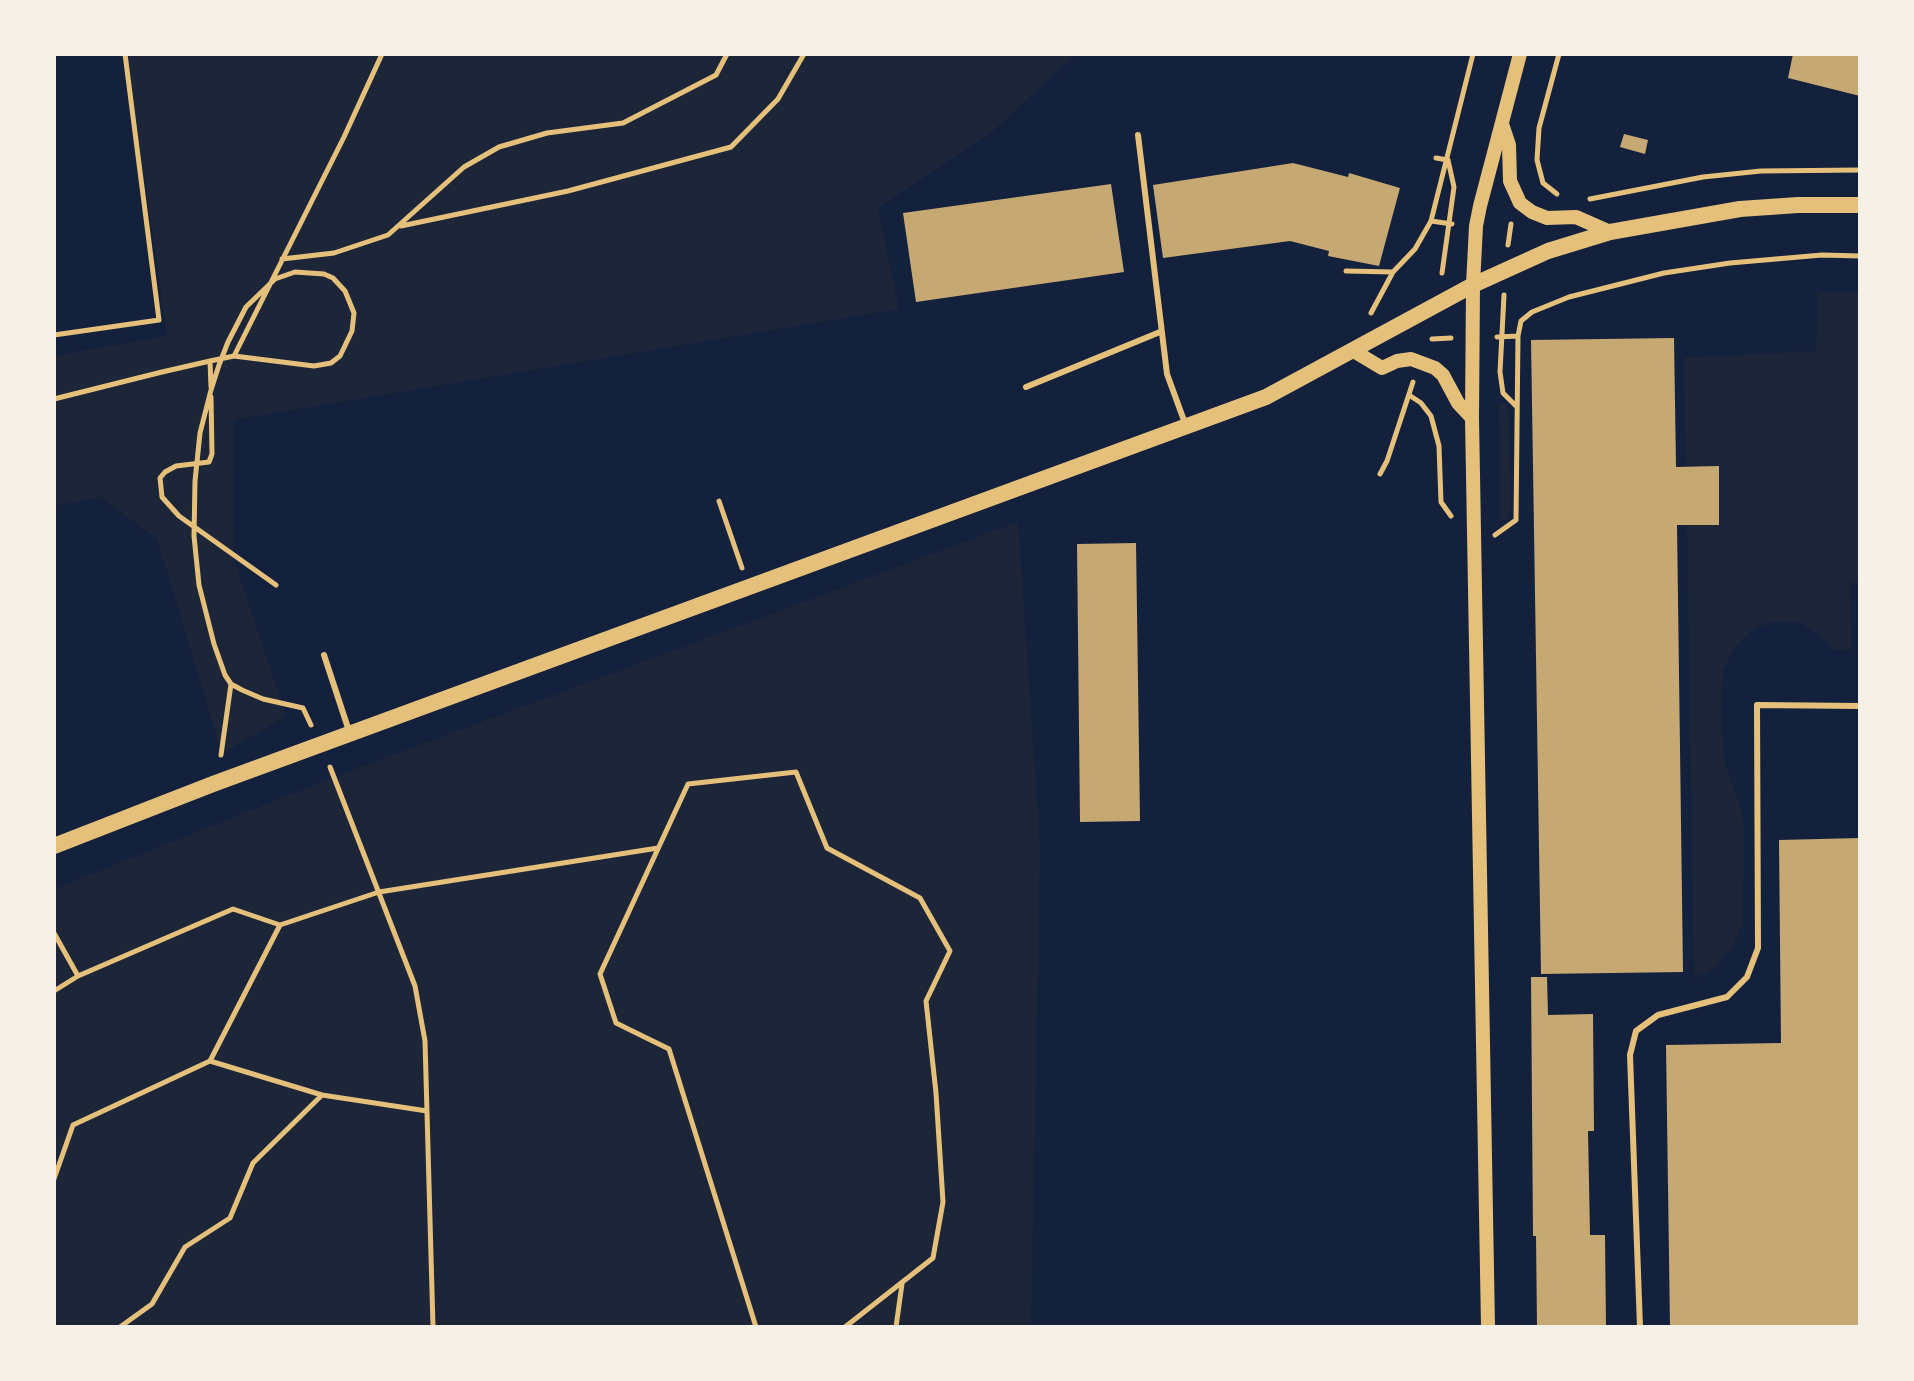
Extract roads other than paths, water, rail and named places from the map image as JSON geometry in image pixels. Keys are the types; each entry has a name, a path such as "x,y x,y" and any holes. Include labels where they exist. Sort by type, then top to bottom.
{"main road":[{"path":"54,846 213,784 1266,397 1473,285 1548,251 1610,232 1740,209 1860,205"}],"street":[{"path":"1488,1327 1472,418 1473,285 1476,226 1520,54"},
{"path":"1501,124 1509,145 1510,181 1520,203 1547,218 1576,217 1610,232"},
{"path":"1352,350 1382,368 1411,359 1435,368 1472,418"}],"lane":[{"path":"1138,135 1160,332 1167,374 1186,426"},
{"path":"1026,387 1160,332"},
{"path":"324,655 350,735"},
{"path":"1640,1327 1630,1055 1636,1031 1658,1015 1727,997 1747,977 1758,948 1757,705 1860,706"}]}
